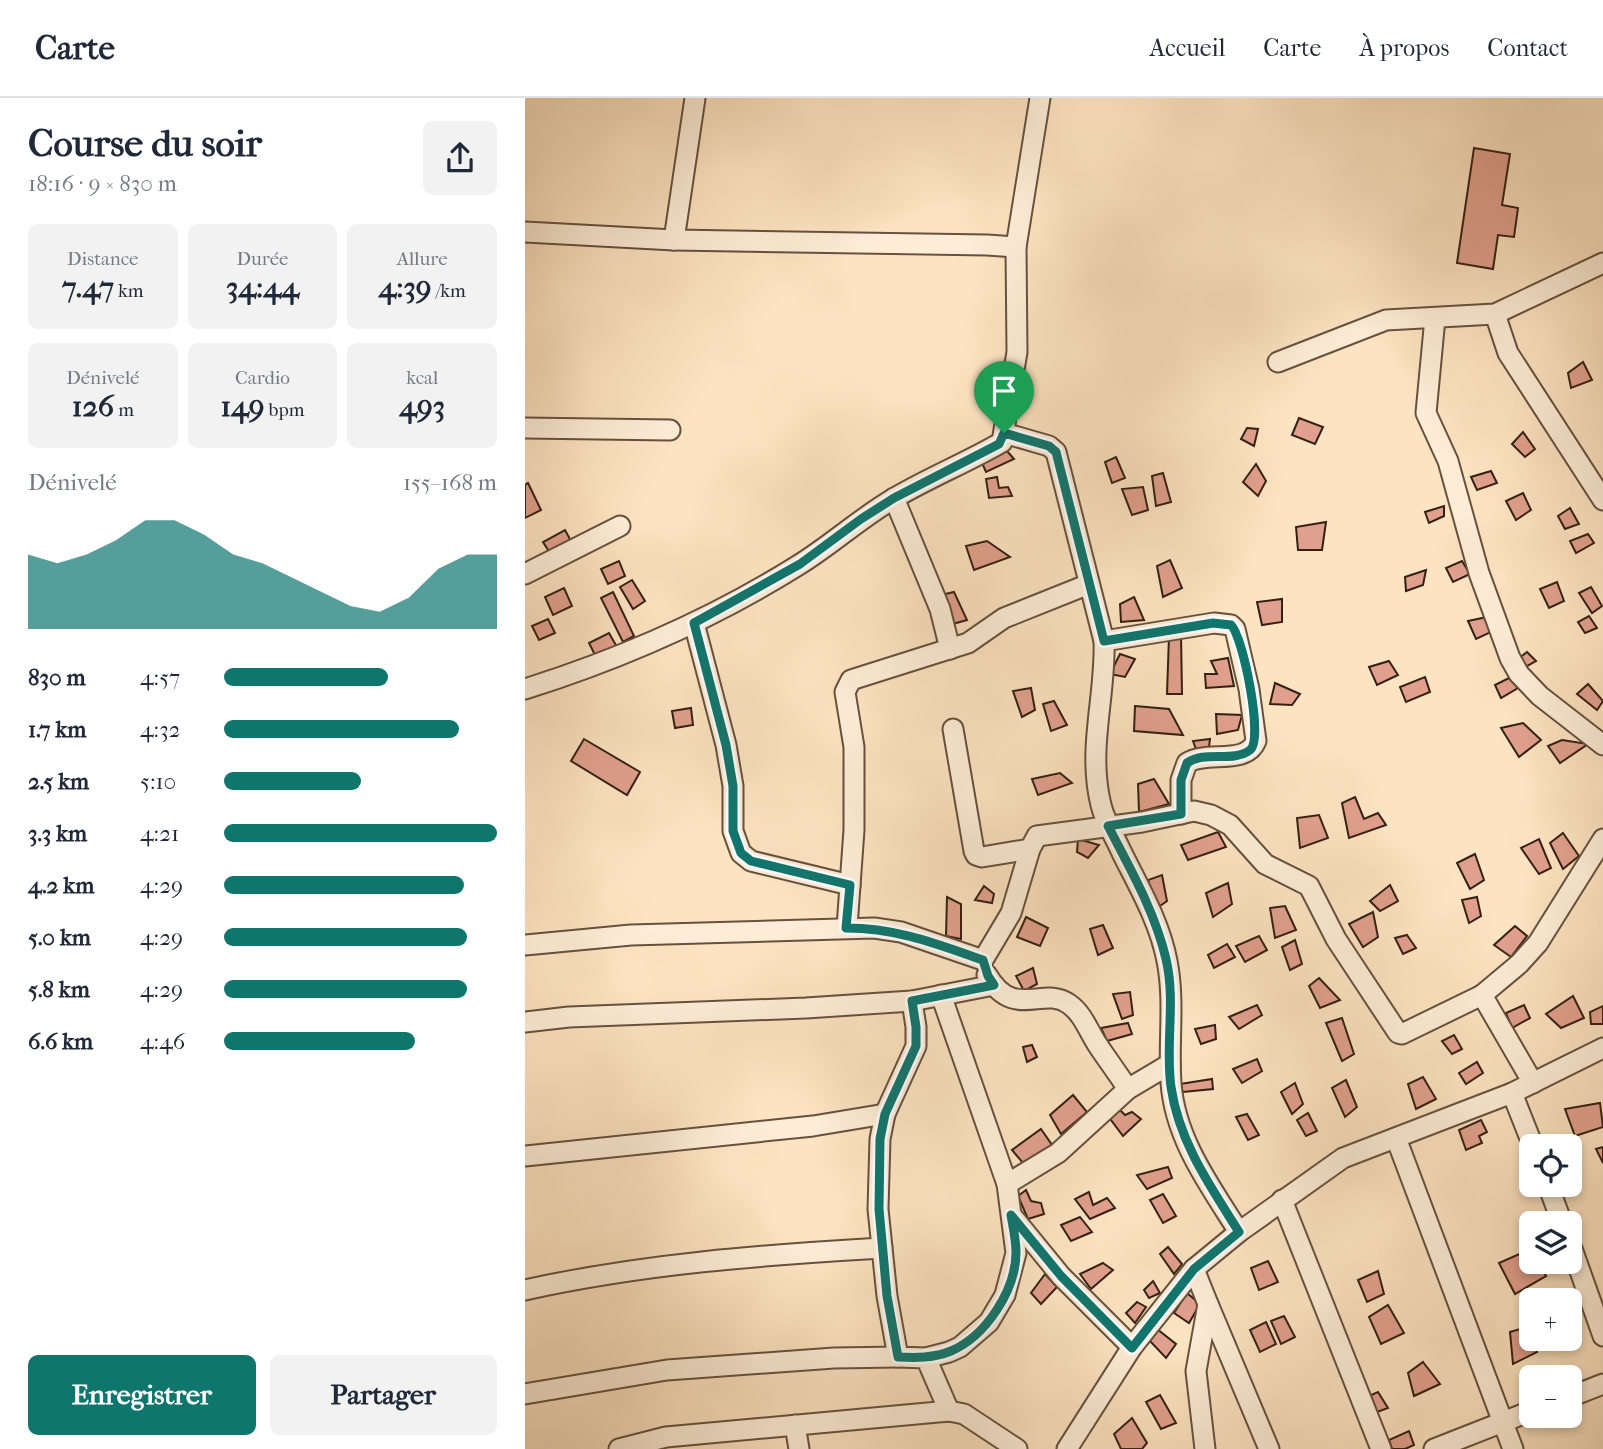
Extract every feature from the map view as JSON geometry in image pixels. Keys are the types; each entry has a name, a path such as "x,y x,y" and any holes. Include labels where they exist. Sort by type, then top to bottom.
{"street":[{"path":"674,240 695,98"},
{"path":"525,688 601,663 694,623 800,564 894,498 999,444 1004,433 1017,352 1016,247 1040,98"},
{"path":"525,232 674,240 1016,247"},
{"path":"1278,362 1385,320 1495,314 1603,263"},
{"path":"1495,314 1509,353 1603,500"},
{"path":"1435,318 1426,413 1448,461 1479,573 1510,658 1519,674 1540,696 1603,745"},
{"path":"525,428 670,430"},
{"path":"1004,433 1049,446 1056,452 1104,641 1105,658 1096,726 1095,768 1101,805 1108,826 1156,925 1167,961 1171,1010 1171,1086 1183,1136 1239,1232"},
{"path":"894,498 940,609 950,649"},
{"path":"525,574 620,526"},
{"path":"846,928 854,830 854,747 846,685 851,680 869,673 968,643 1003,618 1089,584"},
{"path":"694,623 726,745 733,786 733,831 741,853 751,861 850,885"},
{"path":"1104,641 1213,623 1231,625 1235,629 1249,689 1256,741 1254,747 1245,753 1204,757 1187,763 1181,780 1181,814"},
{"path":"953,729 974,851 982,857 1030,849"},
{"path":"1128,1090 1096,1042 1084,1018 1071,1004 1053,999 1021,1001 1011,998 994,985 988,976 983,960 1011,913 1030,849 1034,839 1040,835 1194,811 1203,812 1230,825 1265,864 1309,886 1336,939 1398,1032 1406,1033 1482,995 1519,964 1538,943 1603,839"},
{"path":"525,945 600,936 874,928 901,932 983,960"},
{"path":"525,1022 569,1017 806,1009 912,1001 994,985"},
{"path":"525,1394 667,1370 834,1358 926,1358 960,1347 989,1322 999,1308 1015,1264 1007,1184 941,995"},
{"path":"1482,995 1533,1083"},
{"path":"898,1357 882,1248 879,1209 880,1139 885,1114 916,1046 912,1001"},
{"path":"1067,1449 1116,1370 1194,1269 1239,1232 1343,1158 1513,1093 1603,1048"},
{"path":"1007,1184 1058,1153 1128,1090 1170,1064"},
{"path":"1513,1093 1528,1134"},
{"path":"525,1156 813,1126 885,1114"},
{"path":"1396,1138 1513,1449"},
{"path":"1282,1200 1381,1449"},
{"path":"1011,1215 1061,1276 1132,1348"},
{"path":"525,1290 644,1268 882,1248"},
{"path":"1194,1269 1269,1449"},
{"path":"1581,1274 1603,1336"},
{"path":"1205,1449 1196,1371 1208,1304"},
{"path":"926,1358 949,1411"},
{"path":"1582,1392 1603,1384"},
{"path":"619,1449 666,1437 949,1411 964,1414 1017,1449"},
{"path":"1434,1449 1519,1416"},
{"path":"795,1425 799,1449"}],"building":[{"path":"1474,148 1510,154 1502,205 1518,208 1514,237 1498,235 1493,269 1457,263"},
{"path":"1583,362 1592,380 1571,388 1568,373"},
{"path":"1299,418 1323,427 1315,444 1292,435"},
{"path":"1247,428 1258,429 1254,446 1241,439"},
{"path":"1523,432 1535,449 1525,457 1512,444"},
{"path":"1007,451 1014,459 986,472 982,463"},
{"path":"1116,457 1125,478 1112,483 1105,462"},
{"path":"1256,464 1266,481 1258,496 1243,482"},
{"path":"1491,471 1497,483 1477,490 1471,477"},
{"path":"1163,473 1171,502 1156,506 1152,476"},
{"path":"997,477 999,488 1008,487 1012,496 989,498 986,479"},
{"path":"528,483 541,510 525,518 525,485"},
{"path":"1143,487 1148,510 1132,515 1122,489"},
{"path":"1523,493 1531,510 1516,520 1506,501"},
{"path":"1444,506 1444,516 1429,523 1425,512"},
{"path":"1570,508 1579,524 1565,529 1558,516"},
{"path":"1326,522 1322,550 1298,550 1296,527"},
{"path":"565,530 571,541 550,553 543,542"},
{"path":"1588,534 1594,543 1576,553 1570,541"},
{"path":"987,541 1010,557 974,570 966,546"},
{"path":"1170,560 1182,588 1163,597 1157,566"},
{"path":"619,561 625,576 608,584 601,569"},
{"path":"1462,561 1470,574 1453,582 1446,568"},
{"path":"1426,570 1423,585 1406,591 1405,577"},
{"path":"632,580 645,601 633,609 620,587"},
{"path":"1557,582 1564,601 1549,608 1540,589"},
{"path":"1591,587 1602,606 1592,613 1579,593"},
{"path":"564,588 572,606 553,615 545,597"},
{"path":"613,592 634,636 623,642 601,598"},
{"path":"954,592 967,620 949,625 941,595"},
{"path":"1134,597 1144,620 1121,622 1120,604"},
{"path":"1282,599 1282,622 1262,625 1257,602"},
{"path":"1589,616 1597,628 1585,633 1578,622"},
{"path":"1487,617 1491,632 1476,639 1468,621"},
{"path":"548,619 555,633 539,640 532,626"},
{"path":"609,633 617,647 596,657 589,643"},
{"path":"1181,635 1182,694 1167,694 1169,636"},
{"path":"1527,652 1536,661 1527,666 1518,659"},
{"path":"1120,654 1135,659 1125,677 1110,674"},
{"path":"1228,658 1234,686 1206,688 1205,674 1217,674 1211,661"},
{"path":"1389,661 1398,675 1377,685 1369,667"},
{"path":"1425,677 1430,692 1406,702 1400,687"},
{"path":"1509,678 1518,688 1501,698 1495,685"},
{"path":"1275,683 1300,694 1292,705 1270,704"},
{"path":"1588,684 1603,701 1597,710 1577,694"},
{"path":"1031,688 1035,710 1022,717 1013,691"},
{"path":"1054,701 1067,725 1051,731 1043,704"},
{"path":"1135,706 1169,709 1183,735 1134,731"},
{"path":"691,708 693,725 675,728 672,711"},
{"path":"1216,714 1242,715 1238,730 1217,734"},
{"path":"1523,723 1541,740 1519,757 1501,728"},
{"path":"584,739 640,772 627,795 571,761"},
{"path":"1210,739 1209,747 1196,749 1193,741"},
{"path":"1562,740 1588,744 1560,763 1548,746"},
{"path":"1060,773 1072,783 1038,795 1032,779"},
{"path":"1154,779 1169,804 1139,812 1138,784"},
{"path":"1355,797 1364,819 1378,813 1386,825 1349,838 1342,803"},
{"path":"1319,815 1328,838 1300,848 1297,818"},
{"path":"1218,832 1226,847 1188,860 1181,845"},
{"path":"1563,833 1579,856 1563,869 1550,843"},
{"path":"1078,839 1099,845 1088,858 1077,852"},
{"path":"1539,839 1551,868 1539,874 1521,848"},
{"path":"1475,854 1484,880 1470,889 1457,863"},
{"path":"1162,875 1167,901 1157,908 1148,880"},
{"path":"1228,883 1232,904 1213,917 1206,893"},
{"path":"1390,885 1398,901 1380,911 1370,901"},
{"path":"984,886 994,894 992,903 975,900"},
{"path":"947,897 961,904 961,939 946,936"},
{"path":"1477,897 1481,916 1469,923 1462,900"},
{"path":"1285,906 1296,930 1275,938 1270,908"},
{"path":"1373,912 1378,937 1363,947 1349,924"},
{"path":"1026,917 1048,928 1040,946 1017,937"},
{"path":"1103,925 1113,948 1098,955 1090,929"},
{"path":"1515,926 1527,936 1511,957 1494,945"},
{"path":"1407,935 1416,948 1403,954 1395,938"},
{"path":"1259,936 1267,950 1245,962 1236,946"},
{"path":"1295,940 1302,964 1290,970 1282,947"},
{"path":"1227,944 1235,957 1214,968 1208,955"},
{"path":"1033,968 1037,984 1024,991 1016,976"},
{"path":"1319,978 1340,1000 1320,1008 1309,986"},
{"path":"1130,992 1133,1015 1122,1019 1113,994"},
{"path":"1573,996 1584,1018 1561,1028 1546,1014"},
{"path":"1257,1005 1262,1015 1239,1029 1229,1017"},
{"path":"1524,1005 1530,1018 1512,1028 1506,1013"},
{"path":"1603,1006 1603,1024 1591,1024 1590,1012"},
{"path":"1342,1018 1354,1054 1342,1061 1326,1023"},
{"path":"1128,1023 1132,1034 1107,1041 1101,1028"},
{"path":"1215,1025 1216,1039 1201,1044 1195,1029"},
{"path":"1454,1035 1462,1049 1452,1054 1442,1041"},
{"path":"1032,1045 1037,1057 1027,1062 1023,1047"},
{"path":"1257,1059 1262,1071 1242,1083 1233,1069"},
{"path":"1477,1062 1483,1073 1466,1084 1459,1073"},
{"path":"1423,1077 1436,1099 1416,1109 1408,1084"},
{"path":"1212,1079 1213,1089 1183,1092 1180,1084"},
{"path":"1346,1080 1357,1107 1345,1117 1332,1088"},
{"path":"1295,1083 1303,1104 1292,1114 1281,1092"},
{"path":"1073,1095 1087,1112 1061,1134 1050,1115"},
{"path":"1600,1103 1603,1127 1574,1134 1565,1109"},
{"path":"1119,1109 1125,1115 1132,1112 1141,1119 1123,1136 1108,1116"},
{"path":"1308,1113 1317,1131 1306,1136 1297,1120"},
{"path":"1247,1114 1259,1135 1248,1140 1236,1117"},
{"path":"1481,1120 1487,1132 1479,1136 1482,1143 1466,1150 1459,1130"},
{"path":"1041,1129 1052,1145 1023,1163 1012,1150"},
{"path":"1603,1147 1603,1163 1596,1149"},
{"path":"1168,1167 1172,1178 1147,1189 1137,1175"},
{"path":"1026,1190 1031,1201 1041,1203 1044,1214 1028,1219 1018,1196"},
{"path":"1089,1192 1093,1205 1107,1198 1115,1208 1090,1219 1075,1199"},
{"path":"1163,1194 1176,1216 1163,1223 1150,1200"},
{"path":"1080,1217 1092,1232 1071,1241 1061,1225"},
{"path":"1168,1247 1182,1264 1174,1274 1160,1254"},
{"path":"1519,1254 1519,1274 1546,1276 1525,1288 1519,1288 1515,1294 1499,1263"},
{"path":"1268,1261 1278,1282 1259,1290 1251,1268"},
{"path":"1103,1263 1113,1270 1091,1289 1080,1274"},
{"path":"1378,1271 1384,1294 1367,1302 1358,1280"},
{"path":"1045,1274 1057,1287 1041,1304 1031,1293"},
{"path":"1153,1281 1160,1293 1149,1298 1144,1290"},
{"path":"1187,1293 1200,1304 1189,1323 1174,1313"},
{"path":"1137,1302 1146,1307 1135,1323 1126,1313"},
{"path":"1388,1305 1404,1333 1381,1344 1369,1317"},
{"path":"1284,1316 1295,1337 1281,1344 1271,1321"},
{"path":"1266,1322 1276,1344 1260,1352 1250,1330"},
{"path":"1157,1329 1176,1344 1166,1358 1149,1340"},
{"path":"1519,1329 1519,1351 1537,1352 1513,1364 1510,1332"},
{"path":"1423,1362 1440,1384 1414,1396 1408,1373"},
{"path":"1378,1392 1388,1408 1377,1412 1369,1396"},
{"path":"1160,1395 1176,1423 1161,1429 1146,1402"},
{"path":"1132,1418 1147,1443 1142,1449 1121,1449 1114,1434"},
{"path":"1409,1431 1414,1445 1405,1449 1392,1449 1389,1440"}],"route":[{"path":"1004,433 1049,446 1056,452 1104,641 1213,623 1231,625 1239,639 1254,716 1254,747 1245,753 1204,757 1187,763 1181,780 1181,814 1108,826 1156,925 1167,961 1171,1010 1171,1086 1183,1136 1239,1232 1194,1269 1132,1348 1061,1276 1011,1215 1015,1264 1005,1295 989,1322 960,1347 949,1352 926,1358 898,1357 887,1296 879,1209 880,1139 885,1114 916,1046 912,1001 994,985 983,960 901,932 846,928 850,885 751,861 741,853 733,831 733,786 726,745 694,623 772,582 894,498 999,444 1004,433"}]}
